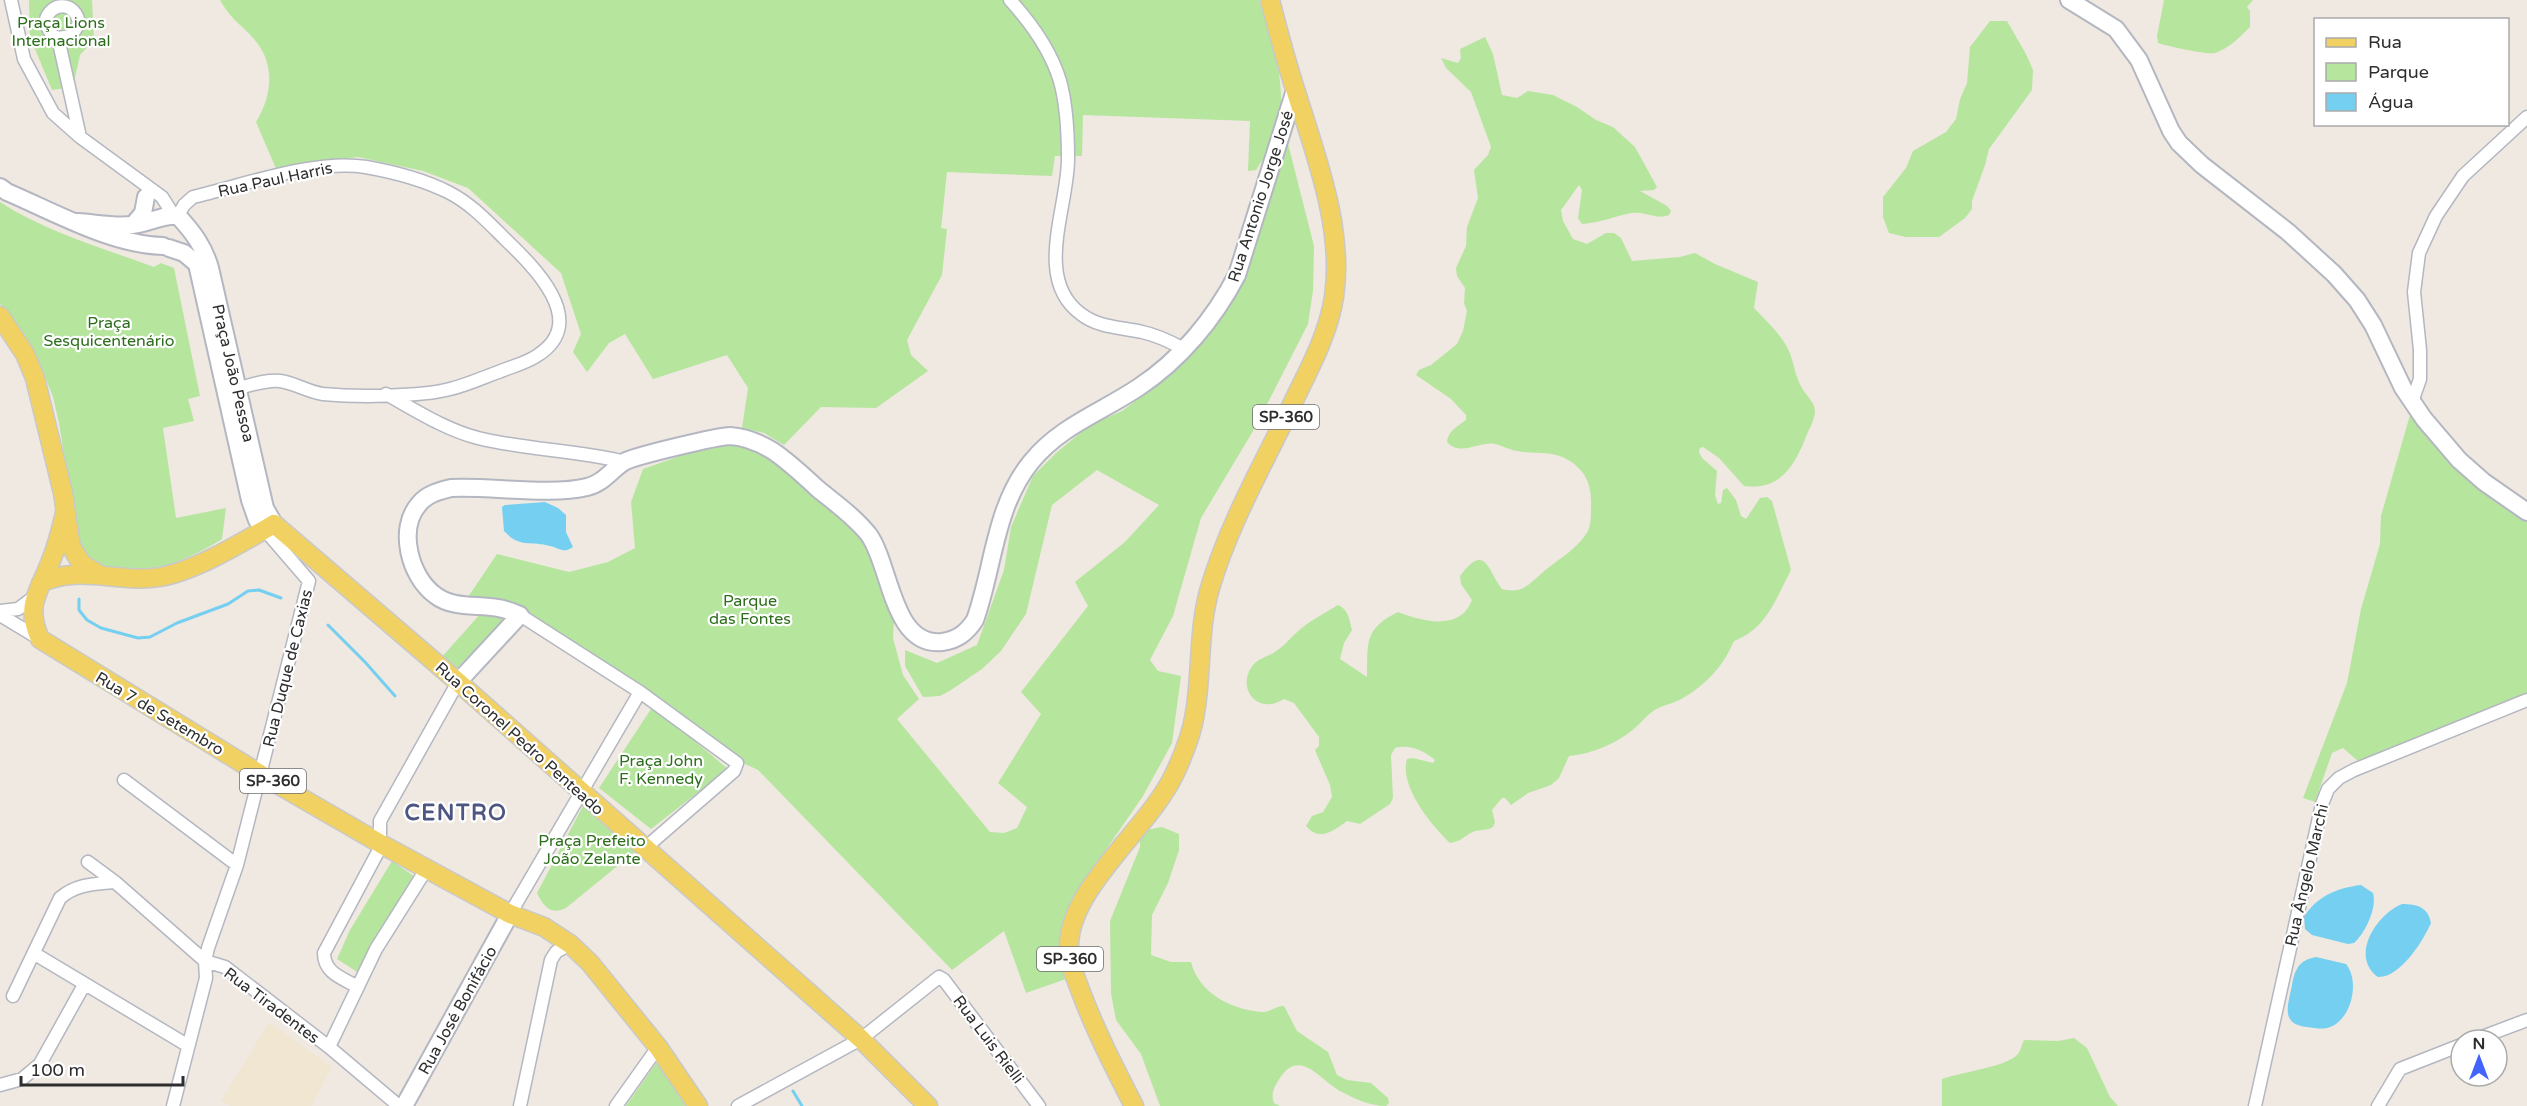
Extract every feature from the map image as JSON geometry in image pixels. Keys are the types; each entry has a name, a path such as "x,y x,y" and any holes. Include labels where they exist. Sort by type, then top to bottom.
{"main road":[{"name":"SP-360","path":"1134,1106 1085,1007 1071,967 1069,946 1071,927 1087,892 1144,822 1173,778 1181,759 1195,718 1205,608 1210,588 1239,513 1326,330 1336,281 1335,235 1320,173 1294,90 1270,0"},
{"path":"0,315 25,354 35,378 63,493 71,547 82,564 104,578"},
{"path":"40,639 34,620 38,590 51,562 65,513"},
{"path":"38,590 53,576 67,574 104,578 159,577 183,571 269,527"},
{"name":"Rua Coronel Pedro Penteado","path":"269,527 323,566 458,682 861,1039 928,1106"},
{"name":"Rua 7 de Setembro","path":"40,639 260,774 381,844 510,914"},
{"name":"SP-360","path":"510,914 544,927 570,944 590,963 657,1047 696,1105"}],"street":[{"path":"1010,0 1026,18 1046,49 1060,81 1066,112 1068,159 1065,200 1056,242 1055,269 1066,300 1094,322 1107,327 1142,332 1166,339 1184,349"},
{"path":"2069,0 2116,29 2129,45 2139,60 2171,131 2190,155 2288,232 2334,274 2358,300 2412,402 2459,460 2484,482 2527,512"},
{"path":"8,2 24,59 52,113 80,137 162,197 172,219"},
{"path":"58,38 80,137"},
{"name":"Rua Antonio Jorge José","path":"520,615 499,608 453,604 436,596 418,576 412,559 408,523 413,512 426,498 436,491 451,488 556,490 588,487 607,478 625,462 719,437 741,438 770,449 852,518 869,536 880,555 900,613 913,634 934,642 947,641 968,631 975,621 1000,519 1015,486 1031,462 1068,428 1138,388 1184,349 1211,318 1237,275 1294,90"},
{"path":"2412,402 2420,379 2420,350 2414,292 2419,253 2436,216 2463,176 2527,117"},
{"name":"Rua Paul Harris","path":"172,219 193,197 320,166 365,167 414,177 470,205 536,269 547,285 556,305 559,327 551,345 528,361 451,389 386,394"},
{"path":"0,187 95,230 138,244 166,247 179,245 184,241 187,231 146,197 138,178"},
{"path":"133,225 143,213 146,197"},
{"path":"78,222 114,226 172,219"},
{"path":"166,247 154,235 172,219"},
{"name":"Praça João Pessoa","path":"172,219 198,239 206,253 250,500 257,520 269,527"},
{"name":"Praça João Pessoa","path":"166,247 184,253 197,264 230,390"},
{"path":"230,390 278,380 321,394 386,394 425,416 475,437 530,447 590,453 625,462"},
{"path":"269,527 309,581 323,566"},
{"name":"Rua Duque de Caxias","path":"173,1106 206,978 205,962 237,865 309,581"},
{"path":"0,613 18,609 38,590"},
{"name":"Rua 7 de Setembro","path":"0,613 40,639"},
{"path":"357,987 330,971 325,965 324,953 381,844 380,821 458,682 520,615 640,692 736,761 738,766 734,771 644,849"},
{"path":"510,914 640,692"},
{"name":"Rua Ângelo Marchi","path":"2255,1106 2306,871 2322,804 2328,789 2339,778 2354,770 2527,700"},
{"path":"124,780 237,865"},
{"name":"Rua Tiradentes","path":"88,862 115,882 205,962 225,967 402,1106"},
{"path":"329,1047 376,949 427,868"},
{"path":"13,996 60,898 82,885 115,882"},
{"name":"Rua José Bonifácio","path":"402,1106 510,914"},
{"path":"520,1106 552,960 556,952 570,944"},
{"path":"35,954 187,1045"},
{"name":"Rua Luis Rielli","path":"861,1039 935,978 944,980 1039,1106"},
{"path":"0,1085 22,1079 40,1064 84,985"},
{"path":"2506,1028 2527,1020"},
{"path":"738,1106 861,1039"},
{"path":"616,1106 657,1047"},
{"path":"2378,1106 2400,1069 2449,1050"}],"shaded area":[{"path":"269,1022 332,1067 311,1106 231,1106 221,1101"}],"green space":[{"name":"Praça Lions Internacional","path":"29,0 92,0 94,40 80,55 73,87 52,90 30,37"},
{"path":"220,0 1259,0 1279,73 1281,110 1271,146 1256,170 1248,171 1250,121 1083,115 1082,156 1055,156 1052,176 947,172 941,228 947,229 942,275 907,340 911,355 928,371 876,408 821,407 784,445 764,433 742,428 748,388 727,355 653,379 625,334 609,343 587,372 573,352 581,334 561,273 468,188 423,171 358,157 321,161 277,171 256,122 266,102 268,91 269,69 266,59 254,39 232,17"},
{"path":"2164,0 2253,0 2247,7 2250,11 2250,27 2229,45 2215,53 2196,52 2158,43 2157,36"},
{"path":"1990,21 2007,21 2033,70 2032,90 1989,149 1972,201 1972,209 1965,218 1939,237 1906,237 1889,233 1883,217 1883,197 1906,168 1913,151 1946,132 1956,119 1960,99 1967,83 1970,47"},
{"path":"1485,37 1493,54 1502,95 1517,98 1528,91 1553,95 1596,120 1613,127 1635,147 1657,187 1654,190 1640,191 1667,206 1671,211 1669,215 1664,216 1632,213 1582,224 1578,218 1582,190 1579,185 1561,210 1563,221 1573,239 1587,244 1606,233 1614,233 1621,238 1632,261 1680,257 1695,253 1758,282 1754,308 1776,331 1787,347 1800,385 1814,406 1814,419 1793,464 1778,479 1769,484 1744,486 1719,458 1703,447 1699,452 1702,458 1717,471 1715,495 1718,504 1721,503 1723,490 1727,488 1736,500 1741,516 1746,519 1760,498 1767,497 1772,501 1791,570 1775,602 1762,621 1755,629 1734,641 1720,666 1699,687 1679,700 1653,711 1629,733 1613,743 1587,753 1569,756 1559,778 1551,785 1528,793 1511,805 1505,798 1502,798 1492,810 1495,822 1493,827 1475,831 1450,843 1418,804 1412,793 1406,770 1407,759 1413,758 1433,763 1435,760 1416,749 1401,747 1395,748 1391,755 1393,798 1390,804 1360,824 1347,821 1326,833 1316,833 1306,826 1312,816 1323,812 1332,797 1330,785 1315,750 1319,746 1319,737 1294,703 1284,699 1274,704 1265,704 1251,696 1247,680 1255,663 1275,652 1303,627 1338,605 1346,612 1352,630 1344,643 1340,659 1367,677 1370,638 1373,631 1387,618 1398,612 1428,621 1459,617 1472,600 1461,584 1460,576 1476,561 1481,560 1486,563 1502,589 1516,590 1532,582 1575,547 1590,526 1590,488 1585,476 1576,466 1557,455 1517,451 1495,444 1464,448 1452,446 1447,442 1449,435 1466,420 1466,415 1451,399 1416,375 1419,370 1431,365 1457,344 1463,331 1467,311 1464,303 1465,288 1457,276 1456,268 1466,246 1467,227 1478,198 1474,170 1488,155 1491,147 1471,92 1446,68 1441,58 1458,63 1461,58 1460,49"},
{"name":"Parque das Fontes","path":"1285,132 1314,246 1313,291 1308,324 1256,426 1201,518 1173,616 1150,660 1158,671 1181,676 1172,743 1143,796 1072,899 1064,949 1066,979 1026,993 1004,931 952,970 758,770 743,763 651,697 524,614 466,600 497,554 569,572 608,562 635,548 631,502 643,469 692,452 723,445 739,446 757,452 793,475 863,539 877,568 894,620 893,638 903,675 919,699 897,719 990,832 1004,833 1017,828 1027,807 998,783 1041,714 1021,692 1088,606 1075,582 1125,542 1159,505 1097,470 1052,505 1026,614 1001,651 982,669 940,696 923,697 905,666 905,650 937,663 977,645 1004,570 1011,527 1033,476 1056,453 1090,425 1122,411 1168,377 1211,331 1233,297"},
{"name":"Praça Sesquicentenário","path":"0,202 36,222 75,239 154,267 161,263 174,268 200,396 188,399 194,421 163,428 176,518 226,508 222,539 195,554 162,567 128,572 97,565 79,550 53,397 36,354 21,329 0,304"},
{"path":"2410,415 2435,446 2464,474 2527,522 2527,694 2358,761 2343,748 2332,753 2315,802 2303,798 2347,683 2361,609 2380,544 2381,516"},
{"path":"482,612 503,617 504,621 453,672 440,659"},
{"name":"Praça John F. Kennedy","path":"653,706 728,769 651,829 599,788"},
{"name":"Praça Prefeito João Zelante","path":"584,804 637,850 566,908 551,910 537,893"},
{"path":"1162,827 1179,834 1179,850 1168,883 1152,915 1151,955 1171,962 1191,962 1195,973 1208,991 1227,1003 1264,1012 1284,1006 1297,1031 1328,1052 1337,1075 1347,1080 1371,1083 1388,1098 1389,1103 1386,1106 1352,1097 1301,1065 1286,1071 1276,1084 1273,1100 1280,1106 1160,1106 1141,1054 1116,1020 1111,993 1110,921 1140,847 1140,838 1146,830"},
{"path":"392,861 418,879 362,975 337,959 350,930"},
{"path":"2074,1038 2087,1048 2110,1097 2118,1106 1942,1106 1942,1079 2012,1059 2018,1054 2024,1040 2058,1041"},
{"path":"656,1063 688,1104 686,1106 626,1106"}],"water":[{"path":"545,502 566,515 566,532 573,547 570,549 564,550 543,544 521,542 504,531 502,507"},
{"path":"2361,885 2373,893 2374,899 2372,913 2354,943 2348,944 2312,935 2305,929 2304,917 2321,898 2344,888"},
{"path":"2402,904 2421,907 2427,913 2431,923 2410,957 2394,972 2378,977 2370,968 2366,958 2366,947 2376,926 2393,909"},
{"path":"2316,957 2346,964 2352,980 2352,999 2344,1016 2338,1023 2325,1028 2298,1025 2289,1018 2288,1013 2296,970 2306,960"}],"waterway":[{"path":"79,599 79,610 87,620 101,628 138,638 150,637 177,623 228,604 248,591 259,590 281,598"},
{"path":"328,625 395,696"},
{"path":"793,1091 802,1106"}],"district":[{"name":"CENTRO","path":"456,812"}]}
